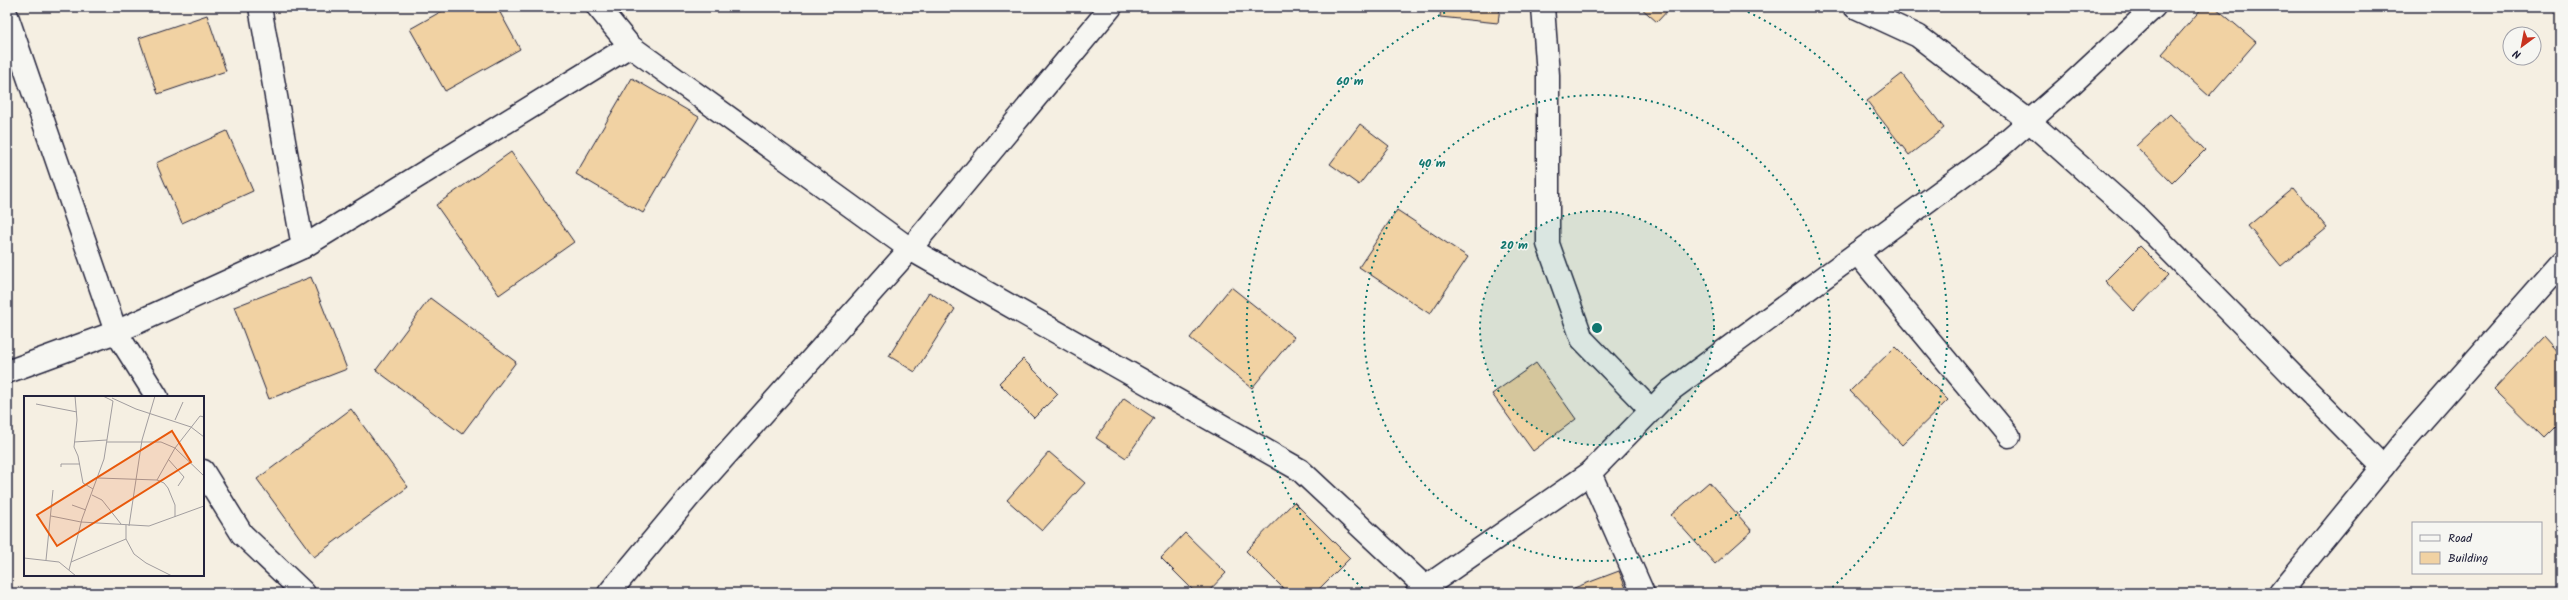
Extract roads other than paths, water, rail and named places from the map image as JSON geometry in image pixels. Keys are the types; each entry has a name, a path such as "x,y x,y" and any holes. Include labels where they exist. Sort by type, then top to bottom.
{"street":[{"path":"260,7 302,247"},
{"path":"598,7 630,46 910,249 1300,470 1421,590 1590,473 1671,390 1993,153 2154,7"},
{"path":"609,593 699,486 910,249 1111,7"},
{"path":"1543,7 1548,75 1548,244 1582,339 1651,410"},
{"path":"1855,7 1918,36 2029,121 2137,217 2383,467"},
{"path":"7,16 116,332 156,396"},
{"path":"7,372 116,332 302,247 630,46"},
{"path":"1857,253 2009,436"},
{"path":"2280,593 2383,467 2561,263"},
{"path":"204,473 242,534 304,593"},
{"path":"1590,473 1643,593"}]}
